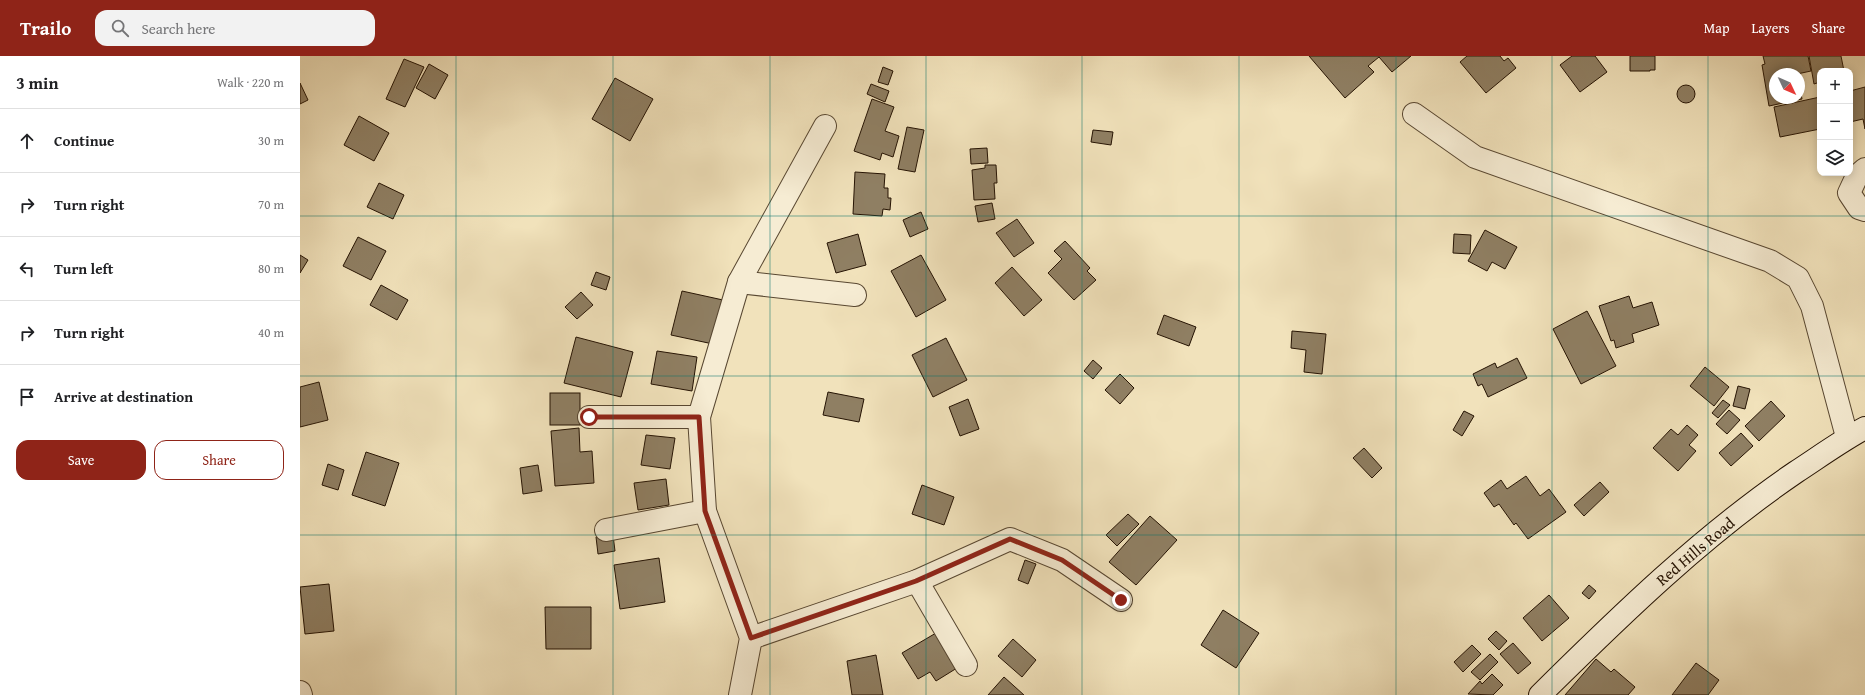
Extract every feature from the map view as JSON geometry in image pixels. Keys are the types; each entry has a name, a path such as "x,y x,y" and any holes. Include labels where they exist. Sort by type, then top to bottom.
{"street":[{"path":"1414,114 1475,157 1770,261 1798,278 1812,306 1856,433"},
{"path":"740,695 751,638 705,511 699,417 739,282 824,126"},
{"path":"1865,169 1857,176 1849,193 1859,208 1865,210"},
{"path":"739,282 855,295"},
{"path":"589,417 699,417"},
{"name":"Red Hills Road","path":"1540,695 1682,560 1760,497 1856,433"},
{"path":"606,530 705,511"},
{"path":"751,638 916,581 1010,539 1062,560 1121,600"},
{"path":"916,581 966,665"}],"building":[{"path":"1309,56 1411,56 1392,72 1379,57 1368,66 1374,72 1345,98"},
{"path":"1467,56 1500,56 1504,61 1508,58 1516,68 1486,93 1460,62"},
{"path":"1572,56 1595,56 1607,72 1580,92 1560,65"},
{"path":"1630,56 1655,56 1655,70 1630,71"},
{"path":"1763,56 1808,56 1811,71 1805,72 1805,68 1769,68 1769,104 1778,104 1769,106 1762,65 1765,64"},
{"path":"1809,56 1841,56 1843,68 1817,68 1817,83 1814,84"},
{"path":"404,59 424,67 405,107 386,99"},
{"path":"429,64 448,75 435,99 416,88"},
{"path":"883,67 893,71 888,85 878,82"},
{"path":"615,78 653,99 630,141 592,119"},
{"path":"300,83 308,100 300,104"},
{"path":"871,84 889,91 885,102 867,94"},
{"path":"1682,85 1690,85 1695,90 1693,101 1690,103 1682,103 1677,98 1677,90"},
{"path":"1865,87 1865,129 1863,119 1853,121 1853,90"},
{"path":"1817,98 1817,130 1780,137 1774,107 1788,104 1805,104 1805,100"},
{"path":"872,99 894,107 885,131 899,136 893,157 882,153 880,160 854,151"},
{"path":"359,116 389,133 374,161 344,145"},
{"path":"907,127 924,130 915,172 898,169"},
{"path":"1093,130 1113,132 1111,145 1091,142"},
{"path":"987,148 988,163 971,164 970,149"},
{"path":"985,165 996,165 997,183 994,183 995,199 974,200 972,170 985,168"},
{"path":"855,172 885,174 884,188 888,188 888,198 891,198 890,210 883,209 882,216 853,214"},
{"path":"379,183 404,195 393,219 367,207"},
{"path":"992,203 995,219 978,222 975,206"},
{"path":"921,212 928,229 910,237 903,220"},
{"path":"1017,219 1034,243 1014,257 996,233"},
{"path":"1485,230 1517,247 1505,269 1492,262 1487,271 1468,261"},
{"path":"858,234 866,265 836,273 827,243"},
{"path":"1454,234 1471,235 1470,254 1453,253"},
{"path":"358,237 386,251 371,280 343,266"},
{"path":"1065,241 1090,268 1087,271 1096,280 1074,300 1048,273 1062,259 1054,251"},
{"path":"300,255 308,260 300,273"},
{"path":"921,255 946,300 916,317 891,271"},
{"path":"1012,267 1042,300 1024,316 995,283"},
{"path":"596,272 610,277 606,290 591,285"},
{"path":"381,285 408,300 397,320 370,305"},
{"path":"682,291 723,300 713,344 671,335"},
{"path":"581,292 593,305 577,319 565,307"},
{"path":"1629,296 1633,308 1652,302 1659,325 1632,334 1634,342 1616,348 1614,340 1611,341 1599,306"},
{"path":"1587,311 1616,366 1581,384 1553,329"},
{"path":"1164,315 1196,327 1189,346 1157,334"},
{"path":"1292,331 1326,334 1322,374 1304,372 1306,350 1291,348"},
{"path":"576,337 633,352 621,397 564,383"},
{"path":"946,338 967,380 933,397 912,355"},
{"path":"657,351 697,357 692,391 651,384"},
{"path":"1517,358 1527,378 1488,397 1482,384 1478,386 1473,374 1495,363 1497,368"},
{"path":"1093,360 1102,368 1093,379 1084,371"},
{"path":"1705,367 1729,387 1714,406 1690,386"},
{"path":"1120,374 1134,388 1120,404 1105,390"},
{"path":"319,382 328,420 300,427 300,387"},
{"path":"1738,386 1750,389 1745,409 1733,406"},
{"path":"828,392 864,399 859,422 823,415"},
{"path":"550,393 580,393 580,425 550,425"},
{"path":"968,399 979,429 960,436 949,407"},
{"path":"1723,400 1730,405 1718,418 1712,413"},
{"path":"1771,401 1785,416 1759,441 1745,426"},
{"path":"1729,410 1740,420 1727,434 1716,424"},
{"path":"1464,411 1474,416 1462,436 1453,430"},
{"path":"1687,425 1698,435 1689,445 1696,451 1678,471 1653,448 1671,429 1678,435"},
{"path":"579,428 580,452 592,451 594,483 555,486 551,431"},
{"path":"1741,433 1753,446 1731,466 1719,453"},
{"path":"646,435 675,438 670,469 641,465"},
{"path":"1364,448 1382,468 1372,478 1353,458"},
{"path":"366,452 399,463 385,506 352,495"},
{"path":"328,464 344,470 338,490 322,485"},
{"path":"538,465 542,491 523,494 520,468"},
{"path":"1526,476 1540,496 1549,489 1566,512 1528,539 1516,523 1514,525 1499,504 1494,507 1484,493 1501,480 1507,489"},
{"path":"666,479 669,505 638,510 634,483"},
{"path":"1600,482 1609,492 1584,516 1574,505"},
{"path":"922,485 954,497 944,525 912,514"},
{"path":"1128,514 1139,524 1117,546 1106,535"},
{"path":"1150,516 1177,540 1136,585 1109,562"},
{"path":"613,535 615,551 598,554 596,537"},
{"path":"659,558 665,602 620,609 614,565"},
{"path":"1025,560 1036,564 1028,584 1018,580"},
{"path":"329,584 334,631 305,634 300,587"},
{"path":"1589,585 1596,591 1589,599 1582,593"},
{"path":"1549,595 1569,618 1542,641 1523,618"},
{"path":"545,607 591,607 591,649 546,649"},
{"path":"1223,610 1259,633 1236,668 1201,645"},
{"path":"1496,631 1507,641 1499,650 1488,639"},
{"path":"936,633 957,668 936,681 930,672 918,679 902,653"},
{"path":"1013,639 1036,660 1022,677 998,656"},
{"path":"1513,643 1531,663 1518,674 1500,654"},
{"path":"1472,645 1481,654 1463,672 1454,662"},
{"path":"1490,654 1498,662 1480,680 1471,672"},
{"path":"876,655 883,695 852,695 847,661"},
{"path":"1596,659 1611,672 1614,669 1635,687 1628,695 1565,695"},
{"path":"1696,663 1719,680 1708,695 1672,695"},
{"path":"1492,674 1503,685 1493,695 1468,694 1480,681 1482,684"},
{"path":"1004,677 1024,695 988,695"}],"route":[{"path":"589,417 699,417 705,511 751,638 916,581 1010,539 1062,560 1121,600"}]}
